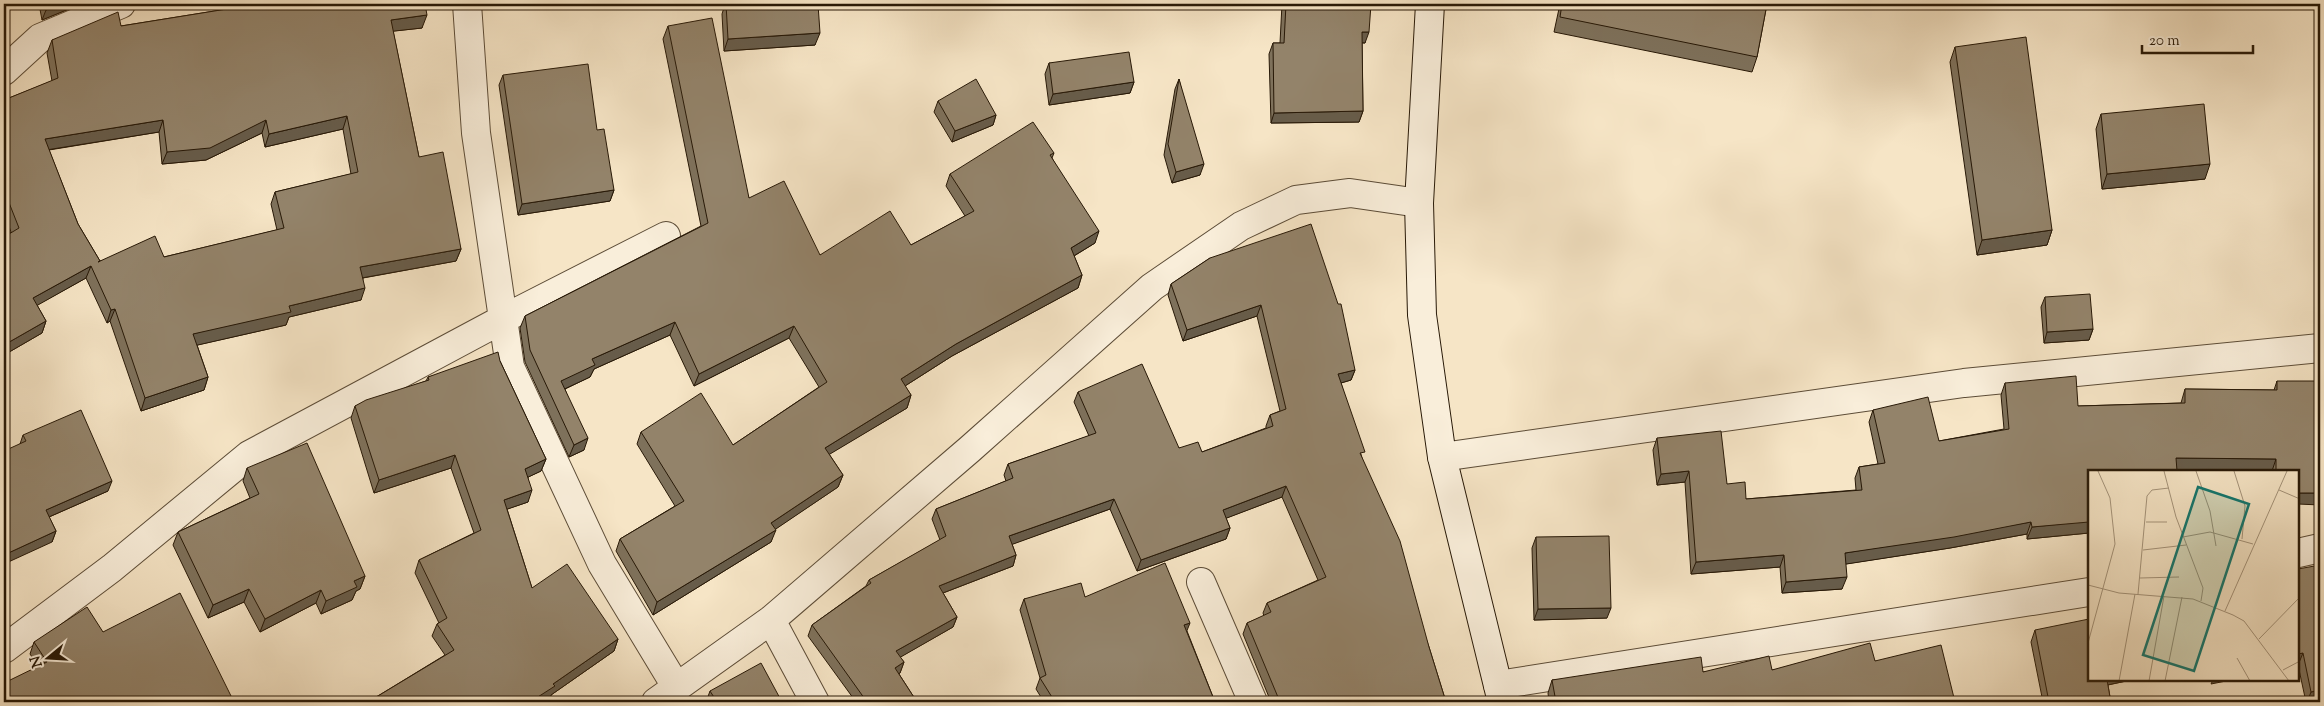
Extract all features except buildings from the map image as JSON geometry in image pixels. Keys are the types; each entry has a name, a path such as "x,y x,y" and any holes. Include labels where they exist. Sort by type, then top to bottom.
{"street":[{"path":"4,71 40,38 121,4"},
{"path":"467,4 476,133 505,318 510,367 602,564 667,695 771,620 970,449 1152,287 1241,226 1296,200 1332,195 1350,193 1419,203"},
{"path":"1430,4 1419,203 1422,315 1442,457 1500,694 2088,592"},
{"path":"4,649 112,568 249,455 505,318 666,236"},
{"path":"1442,457 1964,383 2320,348"},
{"path":"2299,553 2320,548"},
{"path":"1201,582 1253,702"},
{"path":"771,620 815,702"}]}
